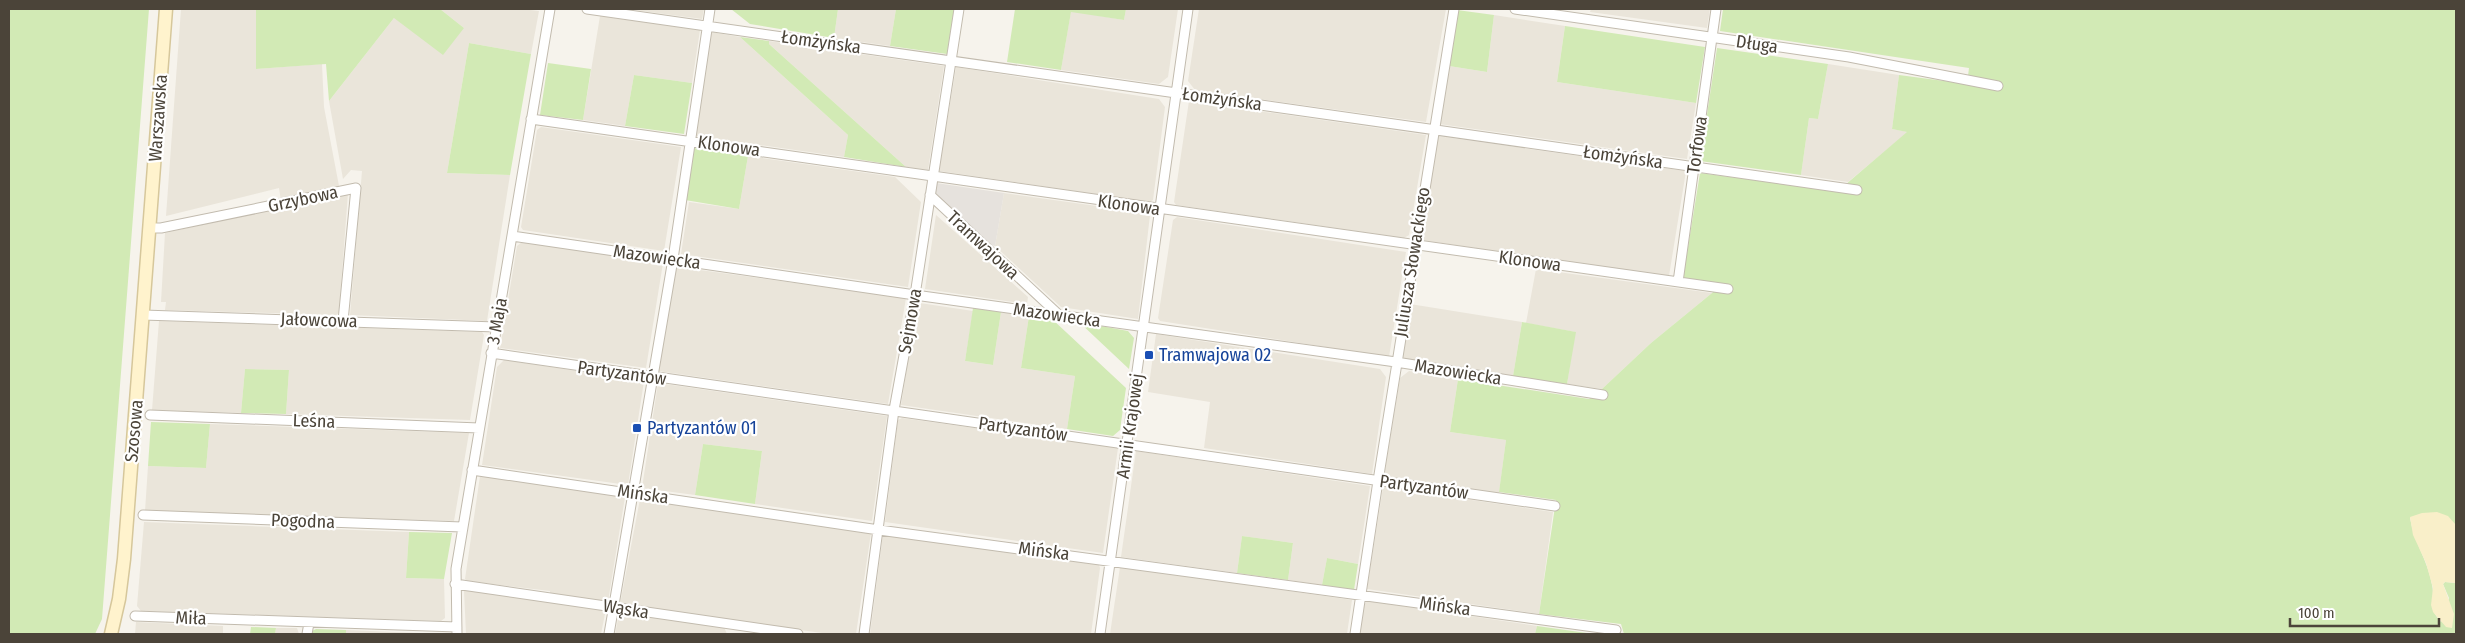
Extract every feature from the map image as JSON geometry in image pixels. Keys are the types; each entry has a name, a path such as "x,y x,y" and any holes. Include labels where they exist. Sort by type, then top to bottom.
{"main road":[{"name":"Warszawska","path":"149,228 166,9"},
{"name":"Szosowa","path":"111,634 119,599 124,559 149,228"}],"street":[{"name":"3 Maja","path":"457,631 455,584 462,527 550,9"},
{"name":"Łomżyńska","path":"587,9 951,59 1857,190"},
{"path":"609,634 672,259 710,9"},
{"name":"Sejmowa","path":"864,634 894,410 915,296 959,9"},
{"name":"Armii Krajowej","path":"1100,634 1145,327 1188,9"},
{"name":"Juliusza Słowackiego","path":"1355,634 1396,362 1454,9"},
{"name":"Długa","path":"1515,9 1849,57 1998,86"},
{"path":"1582,19 1583,9"},
{"name":"Torfowa","path":"1678,282 1716,9"},
{"name":"Klonowa","path":"530,119 690,140 933,178 1728,289"},
{"name":"Grzybowa","path":"149,228 161,228 356,188 343,321"},
{"name":"Tramwajowa","path":"930,195 1058,315"},
{"name":"Mazowiecka","path":"512,236 915,296 1396,362 1603,395"},
{"name":"Jałowcowa","path":"143,315 496,327"},
{"name":"Partyzantów","path":"491,353 652,378 1128,443 1554,506"},
{"name":"Leśna","path":"150,415 479,428"},
{"name":"Mińska","path":"472,470 634,492 879,530 1112,560 1616,630"},
{"name":"Pogodna","path":"143,515 462,527"},
{"name":"Wąska","path":"455,584 614,607 735,630 798,634"},
{"name":"Miła","path":"134,616 457,631"},
{"path":"308,634 309,623"}],"shaded area":[{"path":"181,9 256,9 256,69 322,64 324,107 339,186 281,201 279,188 166,216"},
{"path":"440,9 522,9 539,11 531,54 469,43 447,173 510,175 487,321 350,315 362,171 351,170 343,179 329,101 394,18 464,28"},
{"path":"627,9 704,9 702,19"},
{"path":"838,9 896,9 890,46 834,38"},
{"path":"1126,9 1178,9 1168,77 1159,84 1061,70 1071,11 1124,20"},
{"path":"1199,9 1446,9 1426,122 1195,90 1188,81"},
{"path":"1591,9 1710,9 1707,28 1590,12"},
{"path":"1494,15 1565,26 1557,82 1696,103 1687,159 1439,124 1449,66 1487,72"},
{"path":"600,16 700,30 692,83 634,75 625,126 583,120"},
{"path":"711,32 740,37 848,135 844,157 696,136"},
{"path":"769,41 944,66 928,170 906,167 769,44"},
{"path":"1828,64 1899,75 1892,129 1908,132 1848,182 1801,175 1809,118 1818,119"},
{"path":"956,67 1159,99 1165,107 1153,200 1150,202 939,171"},
{"path":"1189,101 1426,135 1409,235 1404,238 1176,205 1174,202"},
{"path":"541,127 681,147 664,251 523,230 521,227 537,130"},
{"path":"1437,136 1686,171 1669,276 1421,240"},
{"path":"748,156 895,177 921,202 908,287 681,254 689,202 739,209"},
{"path":"936,183 1004,193 995,246 991,245 934,194"},
{"path":"348,193 339,313 336,315 165,310 166,302 161,302 165,233"},
{"path":"1004,193 1147,213 1150,215 1138,319 1061,307 995,246"},
{"path":"936,215 1028,297 1027,304 925,289"},
{"path":"1177,217 1406,252 1389,357 1160,321 1158,318 1173,220"},
{"path":"522,242 663,263 646,368 500,348 517,246"},
{"path":"678,267 906,298 888,404 658,371 674,270"},
{"path":"1536,269 1712,293 1651,343 1602,389 1567,384 1575,332 1526,323"},
{"path":"920,303 973,311 965,361 993,365 1001,312 1029,316 1021,368 1075,376 1067,429 901,405 917,305"},
{"path":"1410,304 1522,322 1513,376 1402,359"},
{"path":"159,321 482,332 484,335 470,420 286,414 289,370 245,369 241,413 152,410"},
{"path":"1156,334 1380,369 1386,377 1372,474 1204,448 1210,402 1148,392"},
{"path":"504,360 644,381 628,485 482,465 497,367"},
{"path":"1409,371 1458,379 1450,432 1506,440 1499,493 1384,476 1400,378"},
{"path":"658,383 887,416 872,521 755,504 762,451 703,444 695,495 642,488"},
{"path":"902,418 1118,448 1103,553 885,522 898,420"},
{"path":"210,424 469,433 454,521 145,511 148,466 206,468"},
{"path":"1136,451 1370,486 1358,564 1327,558 1322,585 1288,580 1293,543 1242,536 1237,573 1121,557"},
{"path":"480,476 625,497 608,602 550,594 550,591 467,581 465,579"},
{"path":"1383,487 1553,512 1539,614 1367,589"},
{"path":"640,499 871,533 856,634 829,634 620,604"},
{"path":"144,522 409,532 406,578 444,579 445,618 441,621 141,611 137,606"},
{"path":"883,534 1099,565 1091,634 870,634"},
{"path":"1120,567 1352,600 1347,634 1110,634"},
{"path":"469,589 606,609 601,634 466,634 464,591"},
{"path":"1368,601 1537,626 1535,634 1359,634 1364,604"},
{"path":"621,612 724,627 727,634 615,634"},
{"path":"136,622 223,626 223,634 135,634"},
{"path":"276,628 297,628 299,634 275,634"},
{"path":"346,630 443,634 346,634"}],"green space":[{"path":"9,9 149,9 102,619 95,634 9,634"},
{"path":"256,9 440,9 464,28 443,55 394,18 329,101 326,64 256,69"},
{"path":"731,9 838,9 834,38 750,24"},
{"path":"896,9 954,9 947,54 890,46"},
{"path":"1015,9 1126,9 1124,20 1071,12 1061,70 1007,62"},
{"path":"1723,9 2456,9 2456,525 2410,518 2430,576 2433,591 2433,611 2441,622 2449,598 2443,584 2445,582 2456,583 2456,634 1624,634 1621,624 1539,614 1556,500 1499,492 1506,440 1450,432 1458,379 1589,399 1651,343 1723,284 1683,278 1700,173 1838,191 1907,132 1892,129 1899,75 1967,84 1969,68 1720,31"},
{"path":"1457,10 1494,15 1487,72 1449,66"},
{"path":"1565,26 1705,47 1696,103 1557,82"},
{"path":"740,37 769,41 769,44 906,167 844,157 848,135"},
{"path":"469,43 531,54 510,175 447,173"},
{"path":"1717,48 1828,64 1818,119 1809,118 1801,175 1700,161"},
{"path":"548,63 591,69 583,120 540,115"},
{"path":"634,75 692,83 684,134 625,126"},
{"path":"694,148 748,156 739,209 685,200"},
{"path":"973,308 1001,312 993,365 965,361"},
{"path":"1029,316 1052,319 1126,388 1120,430 1113,436 1067,429 1075,376 1021,368"},
{"path":"1079,322 1128,331 1134,338 1129,369"},
{"path":"1522,322 1576,332 1567,384 1513,376"},
{"path":"245,369 289,370 286,414 241,413"},
{"path":"151,422 210,424 206,468 148,466"},
{"path":"703,444 762,451 755,504 695,495"},
{"path":"409,532 452,533 444,579 406,578"},
{"path":"1242,536 1293,543 1288,580 1237,573"},
{"path":"1327,558 1358,564 1354,590 1322,585"},
{"path":"1537,626 1594,634 1535,634"},
{"path":"251,627 276,628 275,634 250,634"},
{"path":"316,629 346,630 346,634 311,634"}],"sand":[{"path":"2437,512 2448,516 2456,525 2456,583 2445,582 2443,584 2454,614 2452,628 2446,627 2433,612 2431,605 2433,588 2426,563 2413,535 2410,517 2422,513"}],"place":[{"name":"Tramwajowa 02","path":"1149,355"},
{"name":"Partyzantów 01","path":"637,428"}]}
